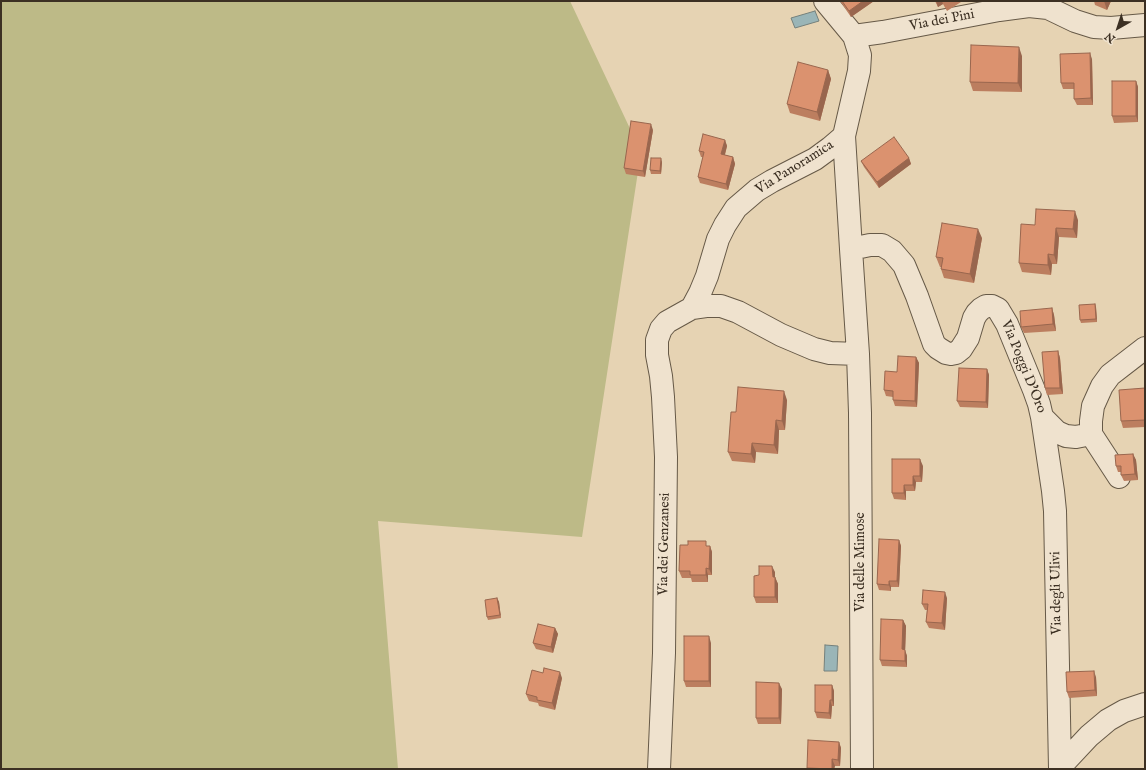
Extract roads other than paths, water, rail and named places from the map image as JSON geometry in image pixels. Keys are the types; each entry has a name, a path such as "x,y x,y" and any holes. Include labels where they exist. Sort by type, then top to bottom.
{"street":[{"name":"Via Panoramica","path":"692,308 707,276 721,232 736,208 757,190 815,159 844,136 859,71 860,55 854,36 825,1"},
{"name":"Via dei Pini","path":"854,36 883,32 992,11 1029,6 1048,8 1075,21 1094,27 1111,28 1145,25"},
{"path":"692,308 712,306 730,308 781,335 814,349 830,353 858,354 844,136"},
{"name":"Via Poggi D'Oro","path":"852,249 870,245 882,245 892,250 897,255 909,275 934,344 946,353 956,353 961,349 968,338 974,318 981,309 986,306 992,306 998,309 1007,324 1037,397 1042,417 1057,432 1066,436 1076,437 1091,434"},
{"name":"Via dei Genzanesi","path":"659,769 664,653 666,450 663,397 657,355 657,340 661,329 667,322 692,308"},
{"path":"1119,477 1091,434 1093,406 1102,386 1110,375 1145,348"},
{"name":"Via delle Mimose","path":"858,354 860,413 862,769"},
{"name":"Via degli Ulivi","path":"1042,417 1056,511 1060,768"},
{"path":"1060,768 1084,740 1108,720 1124,711 1145,704"}],"water":[{"path":"815,11 819,21 795,28 791,18"},
{"path":"825,645 838,646 837,671 824,671"}]}
